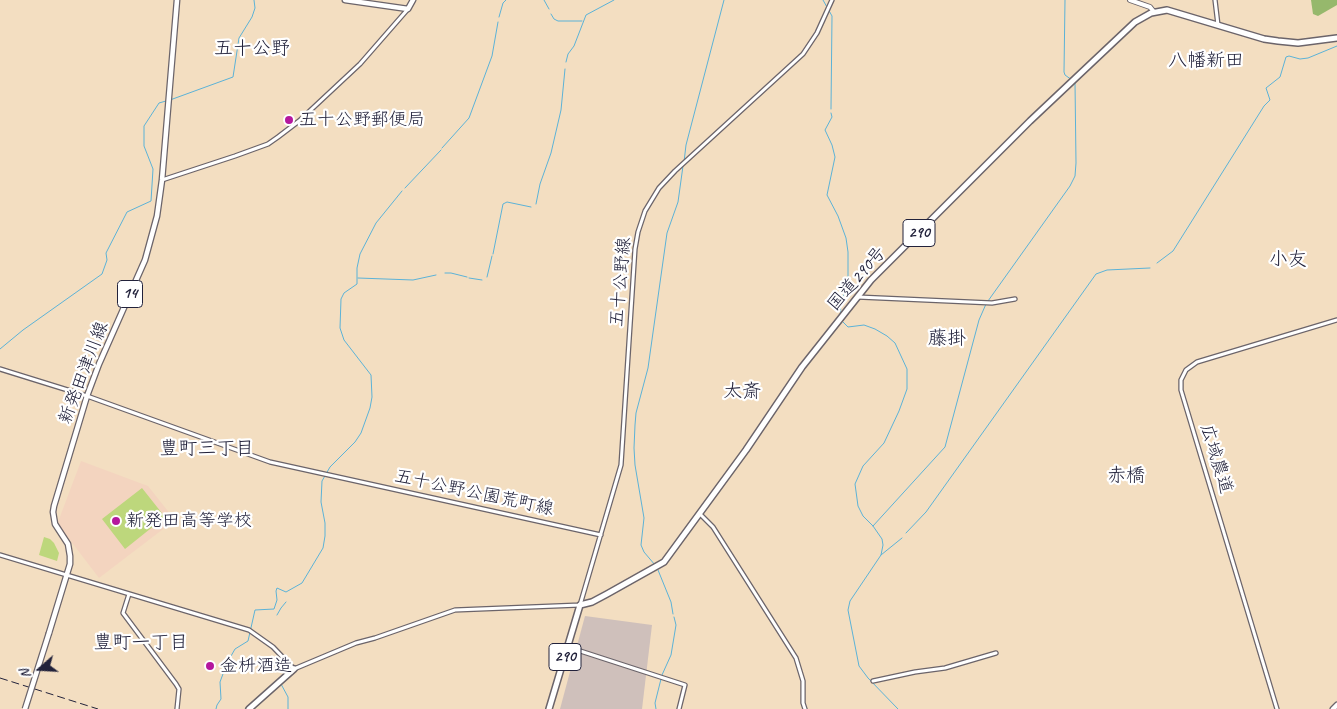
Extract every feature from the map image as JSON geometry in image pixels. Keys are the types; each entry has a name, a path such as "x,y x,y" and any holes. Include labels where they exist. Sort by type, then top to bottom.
{"highway":[{"path":"1154,12 1162,10 1174,12 1264,39 1278,41 1298,42 1337,38"},
{"name":"国道290号","path":"580,605 592,602 661,564 746,450 802,367 871,280 1030,121 1077,79 1135,22 1154,12"},
{"name":"290","path":"549,709 580,605"},
{"path":"249,709 294,669"}],"main road":[{"name":"新発田津川線","path":"25,709 70,564 68,544 55,524 53,512 71,445 87,396 99,364 145,260 157,216 162,180 177,0"},
{"path":"345,0 408,8 413,0"},
{"path":"1130,0 1150,8 1154,12"},
{"path":"1332,709 1337,705"}],"street":[{"name":"五十公野線","path":"580,605 621,465 635,249 645,211 666,180 803,54 817,33 832,0"},
{"path":"1216,0 1218,25"},
{"path":"162,180 268,144 298,121 360,64 408,8"},
{"path":"857,297 992,303 1015,300"},
{"name":"広域農道","path":"1278,709 1181,390 1181,380 1186,370 1197,362 1337,320"},
{"path":"0,369 87,396"},
{"name":"五十公野公園荒町線","path":"87,396 257,458 601,535"},
{"path":"700,514 713,527 796,658 803,681 805,709"},
{"path":"0,555 250,631 273,647 294,669 356,643 455,610 580,605"},
{"path":"129,594 123,613 176,684 178,689 177,709"},
{"path":"568,647 685,685 679,709"},
{"path":"873,681 945,668 996,653"}],"shaded area":[{"name":"新発田高等学校","path":"81,461 148,486 175,520 99,578 58,522"},
{"path":"585,616 652,625 642,709 560,709"}],"green space":[{"path":"1311,0 1337,0 1337,5 1318,16 1313,14"},
{"path":"142,488 165,517 125,549 102,519"},
{"path":"44,537 54,543 59,553 57,561 39,555"}],"waterway":[{"path":"170,100 233,77 239,38 252,17 255,8 254,0"},
{"path":"499,17 503,3 506,0"},
{"path":"544,0 549,9"},
{"path":"566,62 586,15 614,0"},
{"path":"684,162 686,145 724,0"},
{"path":"823,0 832,16 831,109"},
{"path":"1065,0 1064,72 1072,80"},
{"path":"551,14 558,21 582,21"},
{"path":"442,148 469,118 492,56 498,22"},
{"path":"1157,263 1173,251 1264,106 1270,100 1266,88 1280,77 1286,57 1308,58 1337,46"},
{"path":"536,204 561,110 565,69"},
{"path":"988,301 1070,186 1075,176 1075,82"},
{"path":"0,349 23,330 102,274 107,260 106,253 127,212 151,201 153,169 144,146 144,126 159,103 166,101"},
{"path":"831,113 832,117 825,130 835,157 827,195 838,216 846,238 848,252 848,286 840,302 841,314"},
{"path":"405,188 441,150"},
{"path":"655,565 644,552 641,545 644,518 635,465 635,425 636,413 648,368 667,233 678,202 683,166"},
{"path":"216,709 221,699 220,682 227,663 235,649 248,641 255,610 274,609 277,600 277,588 286,592 302,583 323,548 325,523 321,502 322,481 330,467 355,442 361,433 372,397 371,375 344,340 340,328 341,299 344,293 357,284 357,268 360,254 376,223 402,191"},
{"path":"493,254 503,204 507,202 531,207"},
{"path":"487,277 492,256"},
{"path":"906,533 926,512 1096,274 1107,270 1150,268"},
{"path":"445,273 467,277"},
{"path":"358,278 413,280 436,275"},
{"path":"469,278 482,280"},
{"path":"873,526 945,447 979,320 986,304"},
{"path":"843,322 848,327 864,325 887,336 895,343 907,369 907,389 899,411 884,443 863,466 855,484 858,506 863,516 882,539 883,545 881,555 850,601 848,610 859,666 898,709"},
{"path":"881,555 902,538"},
{"path":"658,570 671,602 673,614"},
{"path":"277,615 286,602"},
{"path":"662,675 671,655 676,625 674,617"},
{"path":"656,709 655,703 661,679"},
{"path":"281,684 288,697 288,709"}],"railway":[{"path":"0,678 98,709"}],"place":[{"name":"五十公野郵便局","path":"289,120"},
{"name":"新発田高等学校","path":"116,521"},
{"name":"金枡酒造","path":"210,666"}],"district":[{"name":"五十公野","path":"252,49"},
{"name":"八幡新田","path":"1206,61"},
{"name":"小友","path":"1288,260"},
{"name":"藤掛","path":"947,339"},
{"name":"太斎","path":"742,392"},
{"name":"豊町三丁目","path":"207,449"},
{"name":"赤橋","path":"1126,476"},
{"name":"豊町一丁目","path":"141,643"}]}
